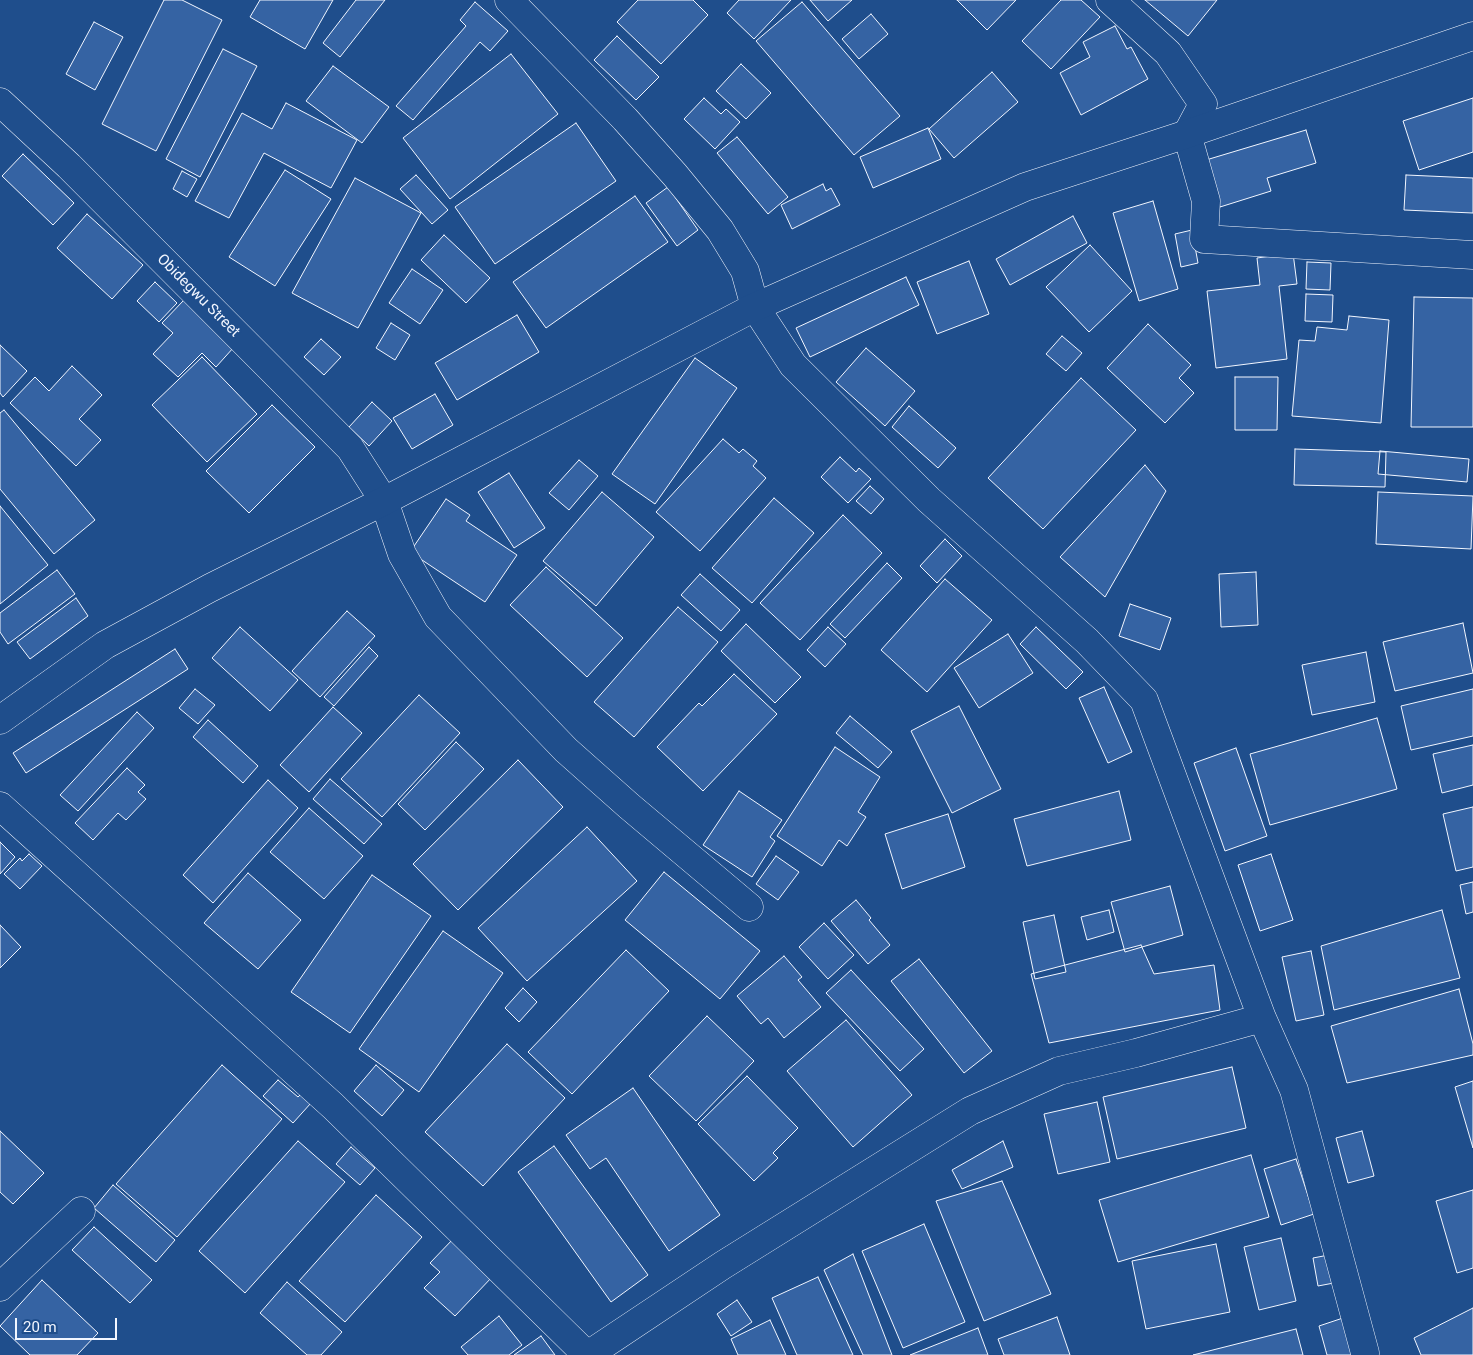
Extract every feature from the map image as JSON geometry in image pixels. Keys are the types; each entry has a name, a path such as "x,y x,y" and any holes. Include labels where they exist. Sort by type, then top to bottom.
{"street":[{"path":"508,0 625,119 675,175 720,230 745,271 755,307 793,365 929,500 1087,642 1144,700 1262,1018 1294,1090 1365,1353"},
{"path":"1110,0 1168,53 1203,104 1187,134 1206,201 1204,239 1473,255"},
{"path":"0,720 105,645 210,588 384,501 755,307 1025,187 1187,134 1473,36"},
{"name":"Obidegwu Street","path":"0,102 69,166 350,448 384,501 402,554 438,617 566,750 749,907"},
{"path":"0,806 333,1106 587,1355 723,1265 970,1111 1059,1071 1136,1053 1262,1018"},
{"path":"0,1287 81,1211"}],"building":[{"path":"164,0 182,0 222,20 156,151 102,124"},
{"path":"260,0 333,0 305,49 250,17"},
{"path":"356,0 385,0 340,57 323,43"},
{"path":"638,0 693,0 708,15 661,64 617,22"},
{"path":"739,0 791,0 754,39 727,13"},
{"path":"810,0 852,0 828,21"},
{"path":"957,0 1016,0 987,30"},
{"path":"1061,0 1081,0 1100,17 1051,69 1022,41"},
{"path":"1145,0 1217,0 1188,36"},
{"path":"475,2 508,31 490,51 480,42 413,120 396,106 466,26 460,20"},
{"path":"802,2 900,116 854,155 756,41"},
{"path":"871,14 888,34 859,59 842,39"},
{"path":"94,22 123,37 95,90 66,74"},
{"path":"1115,26 1127,49 1131,47 1148,79 1081,115 1060,73 1090,57 1083,42"},
{"path":"617,36 659,77 636,100 594,60"},
{"path":"223,49 257,66 200,177 166,159"},
{"path":"511,54 558,114 450,199 403,138"},
{"path":"741,64 771,93 746,119 716,91"},
{"path":"333,66 389,107 362,143 306,101"},
{"path":"992,72 1018,102 954,158 929,129"},
{"path":"704,98 721,114 726,109 740,122 715,149 684,119"},
{"path":"1473,98 1473,152 1419,170 1403,121"},
{"path":"286,103 357,140 331,188 264,153 229,218 195,201 242,113 272,129"},
{"path":"576,123 616,181 495,264 455,207"},
{"path":"928,128 941,159 873,188 860,157"},
{"path":"1306,130 1316,163 1267,178 1271,191 1220,207 1206,160"},
{"path":"737,137 788,197 768,214 717,153"},
{"path":"23,154 74,203 53,225 2,176"},
{"path":"285,170 331,199 275,286 229,257"},
{"path":"182,171 197,179 187,197 173,189"},
{"path":"416,175 448,210 432,224 400,189"},
{"path":"1406,175 1473,178 1473,213 1404,210"},
{"path":"355,178 421,213 358,328 292,293"},
{"path":"823,184 826,191 831,188 840,205 792,229 781,205"},
{"path":"668,187 698,230 677,246 646,203"},
{"path":"635,196 668,242 546,328 513,282"},
{"path":"1153,201 1178,289 1139,301 1113,213"},
{"path":"87,214 143,265 112,299 57,248"},
{"path":"1073,216 1087,243 1010,285 996,259"},
{"path":"1192,230 1198,263 1181,267 1175,234"},
{"path":"444,235 490,278 466,303 421,260"},
{"path":"1090,245 1132,291 1089,332 1046,287"},
{"path":"1293,253 1297,284 1279,286 1287,359 1216,368 1207,291 1260,285 1257,258"},
{"path":"969,261 989,314 937,334 917,282"},
{"path":"1307,262 1331,263 1330,290 1306,289"},
{"path":"412,269 443,290 420,324 389,303"},
{"path":"906,277 919,305 810,357 796,328"},
{"path":"155,282 177,303 159,322 137,301"},
{"path":"1306,294 1333,295 1332,322 1305,321"},
{"path":"1414,297 1473,298 1473,427 1411,427"},
{"path":"184,300 234,347 216,367 202,353 178,377 153,354 173,333 162,323"},
{"path":"517,315 539,352 457,400 435,363"},
{"path":"1349,316 1389,320 1381,423 1292,416 1299,340 1315,341 1317,327 1347,330"},
{"path":"391,323 410,335 395,360 376,348"},
{"path":"1148,324 1191,365 1179,378 1194,393 1165,423 1107,368"},
{"path":"1062,336 1082,353 1066,371 1046,354"},
{"path":"321,339 341,357 324,375 304,357"},
{"path":"0,345 27,371 3,397 0,393"},
{"path":"866,348 915,391 885,426 836,382"},
{"path":"202,357 257,414 207,462 152,405"},
{"path":"695,358 737,388 655,504 612,474"},
{"path":"72,366 102,395 79,419 101,440 76,466 10,403 35,377 49,391"},
{"path":"1235,377 1278,377 1277,430 1235,430"},
{"path":"1081,378 1136,430 1043,529 988,478"},
{"path":"435,394 453,425 412,449 393,418"},
{"path":"372,402 392,421 369,446 349,427"},
{"path":"272,405 315,447 249,513 206,471"},
{"path":"909,406 956,448 938,468 892,427"},
{"path":"4,410 95,520 54,554 0,489 0,413"},
{"path":"723,439 739,453 743,449 757,461 753,466 766,478 700,551 656,512"},
{"path":"1295,449 1386,452 1385,487 1294,485"},
{"path":"1380,451 1469,459 1467,482 1378,474"},
{"path":"840,457 856,472 859,468 871,479 848,503 821,477"},
{"path":"579,460 598,476 569,510 549,493"},
{"path":"1145,465 1166,491 1105,597 1060,557"},
{"path":"509,473 545,528 514,548 478,492"},
{"path":"870,486 884,499 871,514 856,501"},
{"path":"602,492 654,537 596,606 543,561"},
{"path":"1378,492 1473,496 1471,549 1376,544"},
{"path":"774,498 814,533 752,603 712,568"},
{"path":"446,499 470,515 466,521 517,555 485,602 410,552"},
{"path":"0,506 48,565 0,604"},
{"path":"843,515 882,553 800,640 760,603"},
{"path":"945,539 962,556 937,583 920,566"},
{"path":"887,563 902,578 845,638 830,624"},
{"path":"546,567 623,638 587,677 510,605"},
{"path":"57,570 75,594 8,644 0,632 0,613"},
{"path":"1256,572 1258,625 1221,627 1219,574"},
{"path":"700,574 740,610 721,631 681,595"},
{"path":"945,579 992,620 927,692 881,650"},
{"path":"76,598 88,616 30,659 17,642"},
{"path":"1130,604 1171,618 1160,650 1119,636"},
{"path":"678,607 718,642 634,737 594,702"},
{"path":"347,611 375,636 320,697 292,671"},
{"path":"1463,623 1473,673 1395,691 1383,642"},
{"path":"746,624 801,677 775,703 721,651"},
{"path":"240,627 298,680 270,711 212,658"},
{"path":"828,627 846,644 825,667 807,650"},
{"path":"1036,627 1083,672 1066,689 1020,644"},
{"path":"1008,634 1033,673 979,708 954,668"},
{"path":"369,647 378,656 334,706 324,697"},
{"path":"175,649 188,669 26,773 13,753"},
{"path":"1366,652 1375,702 1312,715 1302,665"},
{"path":"734,674 777,714 703,791 657,747 699,703 702,706"},
{"path":"1104,687 1132,752 1108,763 1079,698"},
{"path":"195,689 215,705 198,724 179,708"},
{"path":"1473,689 1473,736 1411,750 1401,706"},
{"path":"419,695 460,733 382,817 341,779"},
{"path":"959,706 1001,789 952,813 911,731"},
{"path":"333,707 362,733 309,792 280,765"},
{"path":"137,712 154,728 78,811 60,795"},
{"path":"850,716 892,752 878,768 836,733"},
{"path":"1377,718 1397,789 1270,825 1250,754"},
{"path":"208,720 258,766 243,783 193,737"},
{"path":"456,742 484,769 425,830 398,804"},
{"path":"1473,745 1473,785 1442,793 1433,754"},
{"path":"835,747 880,777 858,812 866,817 847,846 839,840 822,866 777,836"},
{"path":"1236,748 1267,836 1225,851 1194,763"},
{"path":"518,760 563,807 458,910 413,864"},
{"path":"127,768 145,785 138,792 146,799 126,820 118,813 93,840 75,823"},
{"path":"330,779 382,824 364,844 313,799"},
{"path":"268,780 298,808 213,903 183,875"},
{"path":"739,791 782,820 770,837 775,841 752,877 703,845"},
{"path":"1119,791 1131,840 1027,866 1014,819"},
{"path":"1473,807 1473,867 1456,871 1443,814"},
{"path":"309,808 363,856 324,899 270,852"},
{"path":"948,814 965,867 902,889 885,834"},
{"path":"587,827 637,881 527,981 478,928"},
{"path":"0,842 15,857 0,874"},
{"path":"29,854 42,866 20,889 4,874 20,858 22,861"},
{"path":"1271,854 1293,920 1260,931 1238,865"},
{"path":"776,856 799,872 778,900 756,884"},
{"path":"664,872 760,951 720,999 625,920"},
{"path":"248,873 301,920 258,969 204,923"},
{"path":"372,875 431,916 350,1033 291,992"},
{"path":"1473,882 1473,912 1466,914 1460,885"},
{"path":"1170,886 1183,935 1125,952 1111,902"},
{"path":"856,900 871,918 869,920 890,945 868,964 831,921"},
{"path":"1109,910 1114,932 1087,940 1081,917"},
{"path":"1442,910 1460,978 1334,1010 1321,946"},
{"path":"1054,915 1066,972 1035,979 1023,922"},
{"path":"824,923 854,955 828,979 799,947"},
{"path":"0,925 21,947 0,968"},
{"path":"443,931 503,973 419,1092 359,1049"},
{"path":"1141,945 1154,974 1214,965 1220,1010 1049,1043 1031,974"},
{"path":"626,950 669,991 572,1094 528,1052"},
{"path":"1311,951 1324,1015 1296,1021 1282,957"},
{"path":"784,956 802,977 798,980 821,1007 784,1038 768,1018 761,1024 737,996"},
{"path":"919,959 992,1051 964,1073 891,981"},
{"path":"851,970 924,1049 900,1071 826,993"},
{"path":"523,988 537,1002 519,1022 505,1008"},
{"path":"1459,989 1473,1044 1473,1055 1347,1083 1331,1026"},
{"path":"707,1016 754,1061 696,1121 649,1076"},
{"path":"846,1020 912,1095 853,1147 787,1071"},
{"path":"507,1044 565,1098 483,1186 425,1132"},
{"path":"222,1065 282,1119 177,1237 116,1184"},
{"path":"376,1065 404,1090 382,1116 354,1091"},
{"path":"1232,1067 1246,1128 1117,1159 1103,1097"},
{"path":"747,1076 798,1128 773,1153 778,1158 754,1181 698,1124"},
{"path":"278,1080 298,1097 301,1094 311,1103 293,1123 263,1096"},
{"path":"1473,1081 1473,1148 1455,1087"},
{"path":"633,1088 720,1215 669,1251 606,1158 590,1169 566,1135"},
{"path":"1097,1102 1110,1162 1058,1174 1044,1114"},
{"path":"0,1131 44,1173 13,1204 0,1192"},
{"path":"1362,1131 1374,1176 1348,1183 1336,1138"},
{"path":"298,1141 345,1182 245,1293 199,1251"},
{"path":"1003,1141 1013,1167 962,1189 952,1170"},
{"path":"554,1146 648,1275 611,1302 518,1172"},
{"path":"351,1147 375,1168 360,1185 336,1164"},
{"path":"1251,1155 1269,1217 1118,1262 1099,1200"},
{"path":"1296,1159 1314,1214 1281,1225 1264,1169"},
{"path":"1002,1181 1051,1294 984,1321 936,1201"},
{"path":"113,1185 175,1240 156,1262 94,1208"},
{"path":"1473,1190 1473,1268 1457,1273 1436,1201"},
{"path":"376,1195 422,1237 345,1322 299,1281"},
{"path":"924,1224 965,1322 903,1348 862,1251"},
{"path":"94,1227 152,1280 130,1303 72,1250"},
{"path":"455,1237 493,1276 455,1316 424,1288 440,1272 430,1263"},
{"path":"1281,1238 1296,1301 1259,1310 1244,1247"},
{"path":"1216,1244 1230,1312 1146,1329 1132,1261"},
{"path":"853,1254 892,1355 863,1355 824,1270"},
{"path":"1334,1254 1339,1282 1318,1286 1313,1258"},
{"path":"818,1277 853,1355 797,1355 772,1298"},
{"path":"42,1280 98,1333 77,1355 30,1355 0,1326"},
{"path":"287,1282 342,1332 321,1355 307,1355 260,1313"},
{"path":"737,1300 752,1322 731,1336 717,1314"},
{"path":"1473,1308 1473,1355 1421,1355 1414,1338"},
{"path":"499,1316 522,1345 509,1355 468,1355 461,1347"},
{"path":"1057,1317 1070,1355 1004,1355 998,1339"},
{"path":"1343,1318 1354,1355 1327,1355 1319,1326"},
{"path":"770,1320 786,1355 738,1355 731,1339"},
{"path":"978,1328 988,1355 910,1355"},
{"path":"1296,1329 1303,1355 1193,1355"},
{"path":"541,1336 555,1355 514,1355"}]}
